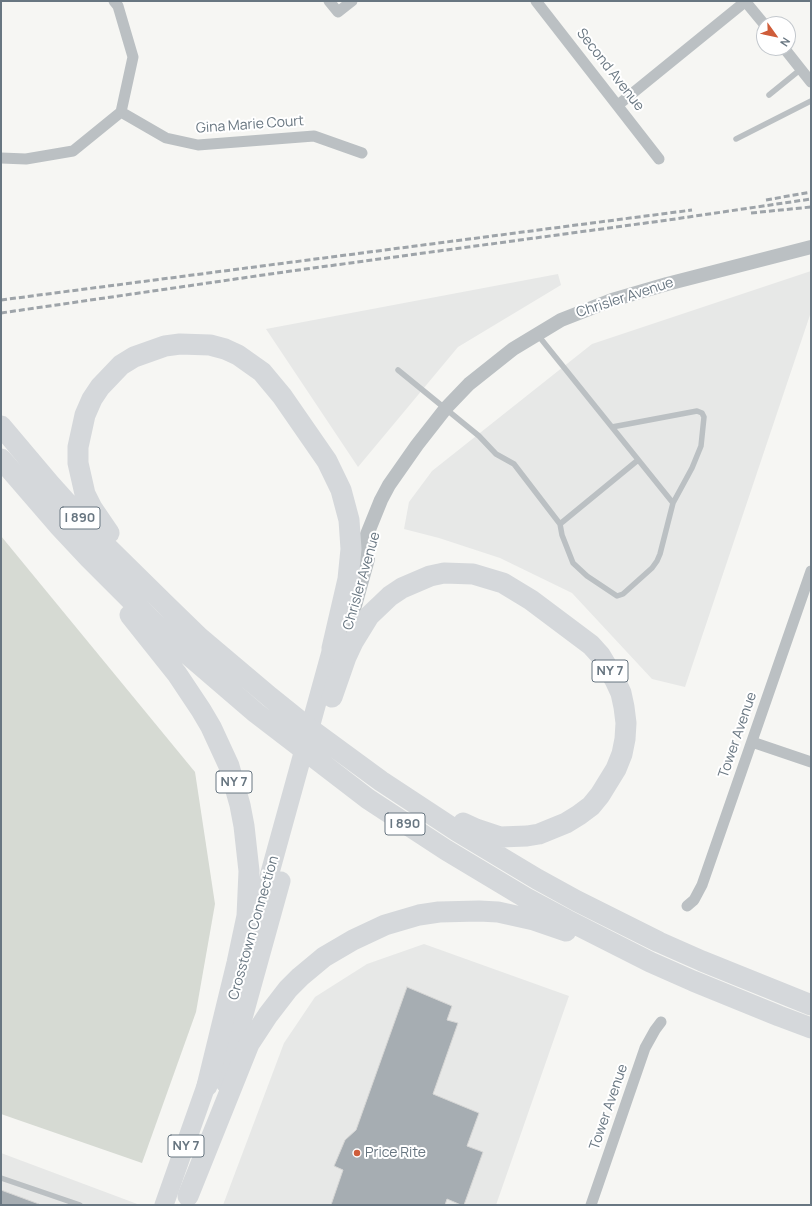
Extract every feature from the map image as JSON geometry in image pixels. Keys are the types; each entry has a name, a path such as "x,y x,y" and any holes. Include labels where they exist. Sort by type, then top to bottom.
{"highway":[{"path":"165,604 100,521 88,501 78,463 80,431 85,415 100,387 121,365 150,350 165,346 188,344 210,345 224,349 250,363 262,372 273,384 324,456 341,490 349,520 352,549 348,579 332,648"},
{"name":"I 890","path":"1,426 75,512 165,604 199,636 270,697 318,735 381,781 490,852 584,905 659,942 702,961 811,1005"},
{"name":"I 890","path":"1,459 60,527 118,588 191,657 256,713 368,799 439,846 526,898 609,942 693,981 811,1028"},
{"name":"NY 7","path":"60,527 163,656 198,704 221,747 229,766 240,805 247,847 249,871 247,916 239,957 207,1086"},
{"name":"NY 7","path":"326,692 341,670 353,642 379,605 402,588 416,581 444,573 459,572 473,574 503,583 531,600 579,636 600,655 621,693 626,723 625,739 616,769 600,795 591,806 572,819 553,829 527,836 500,837 488,834 381,781"},
{"name":"Crosstown Connection","path":"187,1200 223,1090 326,692 332,648"},
{"name":"Crosstown Connection","path":"164,1205 207,1086 300,788"},
{"path":"187,1200 242,1059 249,1044 268,1015 288,989 311,967 338,948 369,932 401,920 439,912 498,912 551,925 693,981"}],"street":[{"path":"329,1 338,12 352,1"},
{"name":"Second Avenue","path":"536,1 659,159"},
{"path":"618,105 746,1 758,16"},
{"path":"1,158 26,159 73,151 121,112 133,57 116,3"},
{"path":"790,56 811,82"},
{"name":"Gina Marie Court","path":"121,112 166,138 198,145 314,136 362,153"},
{"name":"Chrisler Avenue","path":"332,648 373,517 386,490 417,445 446,408 469,384 489,367 513,349 561,320 612,300 811,247"},
{"name":"Chrisler Avenue","path":"326,692 343,649 385,503 400,469"},
{"name":"Tower Avenue","path":"687,906 694,900 702,885 811,571"},
{"path":"752,742 811,762"},
{"name":"Tower Avenue","path":"591,1205 646,1048 661,1022"}],"lane":[{"path":"769,95 801,70"},
{"path":"736,139 811,100"},
{"path":"537,334 673,503"},
{"path":"398,370 479,436 496,454 514,464 560,524 562,535 573,563 587,576 617,596 623,594 652,568 657,561 673,503 692,468 701,446 704,417 702,413 697,411 612,427"},
{"path":"560,524 638,460"},
{"path":"1,1178 80,1205"}],"shaded area":[{"path":"811,271 811,312 685,687 652,679 572,593 500,558 439,538 404,529 409,502 432,471 592,344"},
{"path":"558,274 561,285 458,347 358,467 266,329"},
{"path":"1,536 195,772 215,904 196,1012 142,1163 1,1114"},
{"path":"424,944 569,996 496,1205 223,1205 284,1043 315,997 367,964"},
{"path":"1,1153 140,1205 1,1205"}],"building":[{"path":"407,987 452,1006 447,1020 458,1023 433,1094 479,1113 467,1146 483,1152 464,1205 447,1199 445,1205 331,1205 343,1170 334,1166 345,1140 356,1130"},
{"path":"1,1190 39,1204 39,1205 1,1205"}],"railway":[{"path":"766,200 811,192"},
{"path":"1,313 811,199"},
{"path":"751,213 811,207"},
{"path":"1,300 692,210"}],"place":[{"name":"Price Rite","path":"357,1153"}]}
